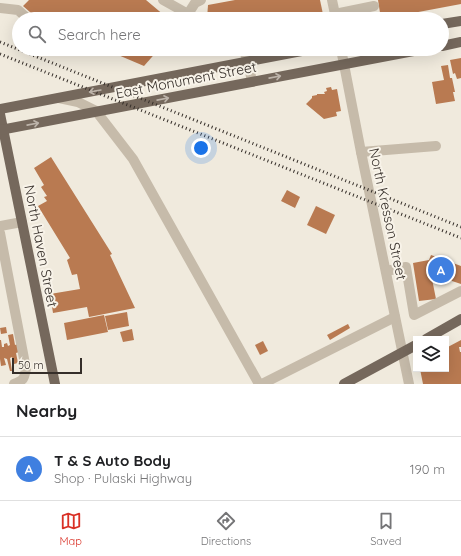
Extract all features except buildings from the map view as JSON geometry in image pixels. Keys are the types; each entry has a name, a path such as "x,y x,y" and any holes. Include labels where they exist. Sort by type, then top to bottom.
{"main road":[{"path":"449,23 461,21"},
{"path":"449,45 461,42"},
{"name":"East Monument Street","path":"0,108 275,56"},
{"name":"East Monument Street","path":"2,130 387,56"},
{"name":"North Haven Street","path":"0,114 2,130 55,384"},
{"path":"431,336 461,318"},
{"path":"344,384 413,347"}],"street":[{"path":"163,0 185,12"},
{"path":"193,12 195,3 201,0"},
{"path":"332,0 334,12"},
{"path":"351,12 374,6"},
{"path":"0,8 18,10 20,12"},
{"path":"246,56 252,82"},
{"name":"North Kresson Street","path":"342,56 409,384"},
{"path":"59,98 78,102 96,112 133,159 260,384 395,317"},
{"path":"361,152 436,146"},
{"path":"0,226 22,222"},
{"path":"0,233 26,369 24,378 14,384"},
{"path":"386,270 406,267 414,315 461,291"}],"railway":[{"path":"0,42 12,47"},
{"path":"0,54 461,238"},
{"path":"35,56 461,227"}],"place":[{"name":"T & S Auto Body","path":"441,270"}]}
